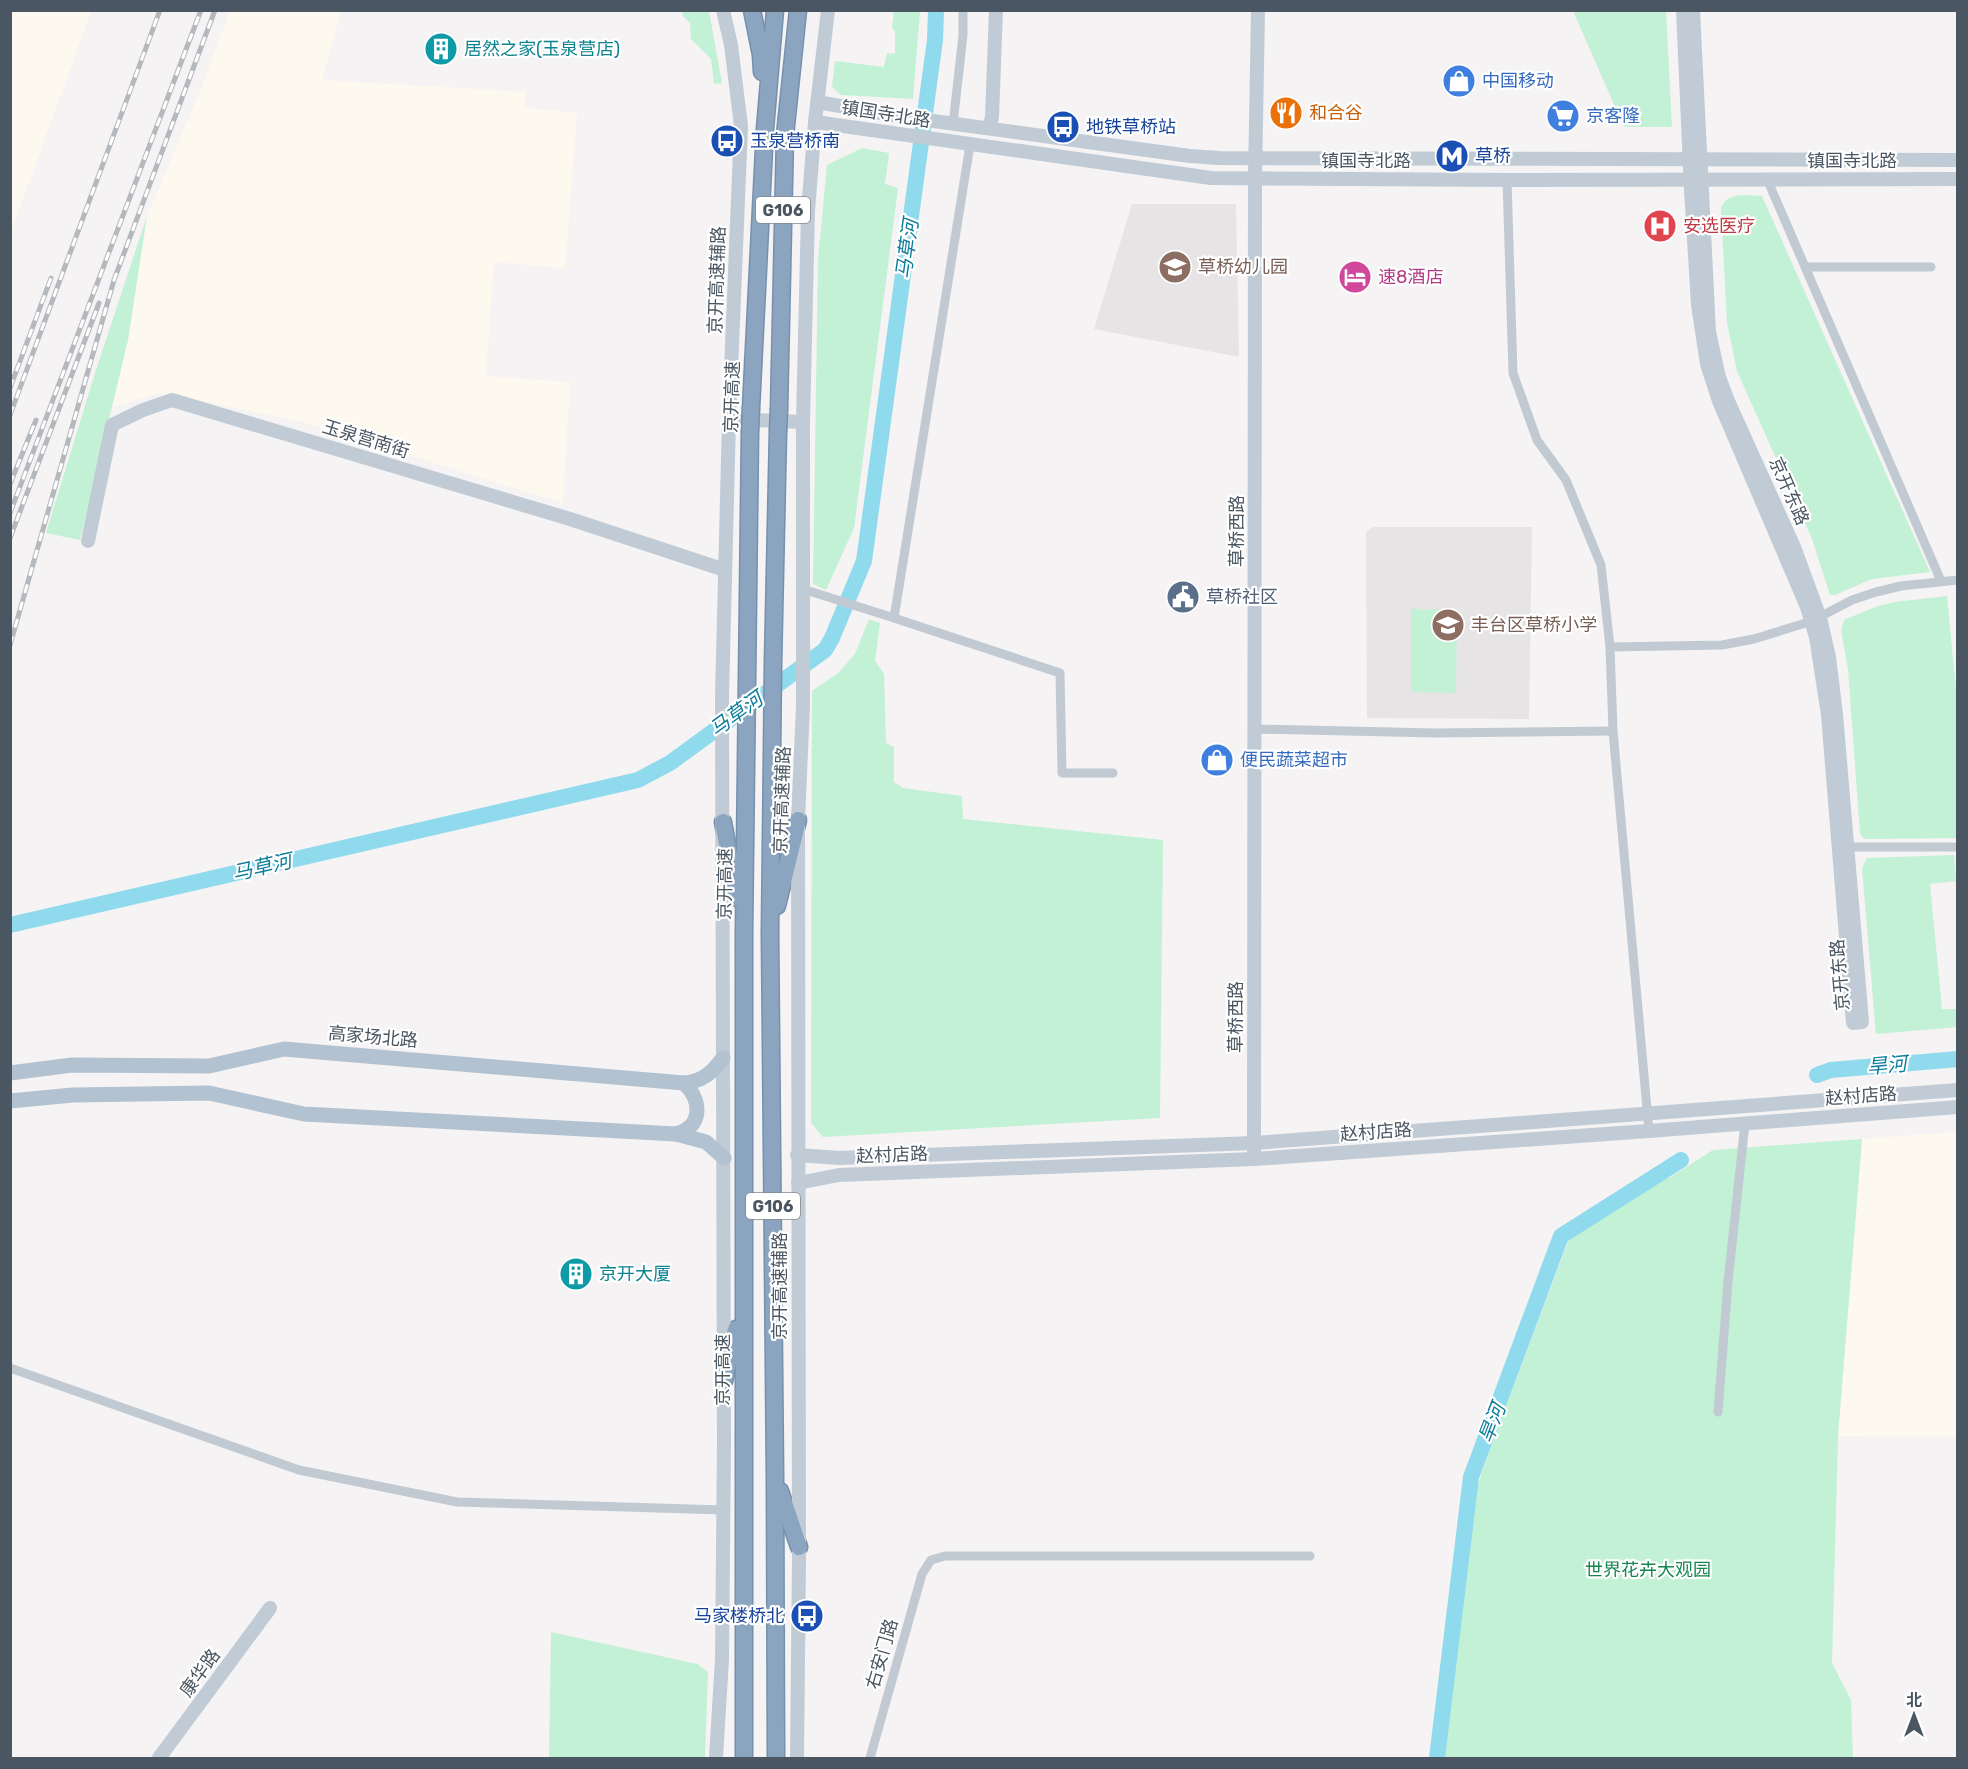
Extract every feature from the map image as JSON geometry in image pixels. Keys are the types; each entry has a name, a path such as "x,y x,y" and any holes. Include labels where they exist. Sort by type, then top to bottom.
{"highway":[{"path":"752,10 761,55 765,129"},
{"name":"京开高速","path":"742,1758 744,1720 742,1302 744,933 750,430 765,129 775,10"},
{"name":"G106","path":"776,1758 776,1478 770,933 772,722 785,135 798,10"},
{"path":"770,933 798,820"},
{"path":"723,822 744,933"},
{"path":"724,1381 742,1302"},
{"path":"776,1478 799,1547"}],"main road":[{"name":"高家场北路","path":"10,1073 72,1065 209,1066 284,1049 684,1083 704,1079 715,1070 723,1058"},
{"path":"676,1134 688,1131 694,1123 696,1113 696,1099 684,1083"},
{"path":"10,1101 73,1095 209,1093 304,1114 676,1134 706,1142 724,1158"}],"street":[{"name":"京开高速辅路","path":"723,10 731,45 741,126 725,570 722,696 723,822"},
{"path":"950,124 963,35 963,10"},
{"path":"989,128 992,117 996,10"},
{"name":"草桥西路","path":"1254,1159 1255,158 1258,10"},
{"name":"京开东路","path":"1683,10 1695,160 1698,305 1702,338 1712,382 1816,619 1843,846 1862,1022 1853,1023 1843,846"},
{"name":"京开东路","path":"1693,10 1695,160"},
{"path":"826,13 808,211 803,422 803,589 1060,673 1062,773 1113,773"},
{"name":"镇国寺北路","path":"817,102 950,124 1190,156 1958,160"},
{"name":"镇国寺北路","path":"815,122 1211,178 1958,179"},
{"path":"894,618 970,145"},
{"path":"1767,178 1941,581"},
{"path":"1507,180 1513,373 1537,440 1566,480 1601,565 1610,647 1613,731 1648,1131"},
{"path":"1806,267 1931,267"},
{"name":"玉泉营南街","path":"88,542 112,425 142,410 172,400 559,516 725,570"},
{"path":"729,419 803,422"},
{"path":"1610,647 1722,645 1755,639 1816,619 1852,600 1876,592 1901,586 1958,580"},
{"name":"京开高速辅路","path":"797,1758 798,820 804,706 803,589"},
{"path":"1254,729 1435,733 1613,731"},
{"path":"716,1758 722,1659 724,1510 723,822"},
{"path":"1843,846 1958,847"},
{"name":"赵村店路","path":"797,1155 840,1158 1254,1143 1958,1090"},
{"name":"赵村店路","path":"798,1183 839,1175 1254,1159 1958,1107"},
{"path":"1718,1412 1728,1282 1745,1124"},
{"path":"10,1368 299,1470 457,1502 724,1510"},
{"name":"右安门路","path":"870,1758 922,1574 931,1560 945,1556 1310,1557"},
{"name":"康华路","path":"159,1758 270,1608"}],"shaded area":[{"path":"11,11 91,12 11,232"},
{"path":"230,11 341,11 322,80 526,92 525,108 577,113 565,268 494,262 486,376 570,382 563,503 299,421 160,393 112,407 128,340 147,216 199,94"},
{"name":"草桥幼儿园","path":"1132,204 1236,204 1239,357 1094,329"},
{"name":"丰台区草桥小学","path":"1373,527 1532,527 1529,719 1367,718 1366,532"},
{"path":"1957,1132 1957,1437 1838,1436 1862,1139"}],"green space":[{"path":"682,11 709,11 722,83 714,84 711,59 691,39 690,23 683,16"},
{"path":"894,11 920,11 913,99 841,95 832,87 835,61 884,67 887,53 895,54 895,32 892,27"},
{"path":"1573,11 1666,11 1672,127 1624,127"},
{"path":"862,148 889,153 885,184 898,188 854,528 826,590 813,584 818,260 827,165"},
{"path":"1762,196 1930,572 1872,579 1830,595 1812,539 1737,371 1727,323 1721,209 1727,199 1732,197"},
{"path":"147,216 128,340 80,540 46,533 95,373"},
{"path":"1947,596 1958,710 1957,838 1864,839 1860,834 1848,669 1841,630 1844,620 1894,602"},
{"path":"1411,609 1457,610 1456,693 1411,692"},
{"path":"869,619 880,623 875,661 884,674 886,743 894,747 894,782 903,788 962,796 963,819 1163,840 1160,1118 823,1137 811,1123 812,691 838,673 855,654"},
{"path":"1954,855 1956,881 1930,884 1942,1009 1957,1009 1957,1027 1876,1034 1862,868 1867,858"},
{"name":"世界花卉大观园","path":"1862,1139 1838,1436 1832,1663 1851,1700 1853,1758 1444,1758 1466,1526 1484,1465 1569,1239 1634,1181 1669,1178 1713,1150"},
{"path":"551,1632 697,1664 708,1672 705,1758 549,1758"}],"waterway":[{"name":"马草河","path":"10,925 638,780 670,763 825,650 864,561 935,40 936,10"},
{"name":"旱河","path":"1817,1075 1831,1070 1958,1059"},
{"name":"旱河","path":"1437,1758 1471,1477 1561,1236 1681,1160"}],"railway":[{"path":"10,415 160,10"},
{"path":"10,513 201,10"},
{"path":"10,645 114,280 215,10"},
{"path":"10,388 51,278"},
{"path":"10,538 99,303"},
{"path":"10,484 36,420"}],"place":[{"name":"居然之家(玉泉营店)","path":"441,49"},
{"name":"中国移动","path":"1459,81"},
{"name":"和合谷","path":"1286,113"},
{"name":"京客隆","path":"1563,116"},
{"name":"地铁草桥站","path":"1063,127"},
{"name":"玉泉营桥南","path":"727,141"},
{"name":"草桥","path":"1452,156"},
{"name":"安选医疗","path":"1660,226"},
{"name":"草桥幼儿园","path":"1175,267"},
{"name":"速8酒店","path":"1355,277"},
{"name":"草桥社区","path":"1183,597"},
{"name":"丰台区草桥小学","path":"1448,625"},
{"name":"便民蔬菜超市","path":"1217,760"},
{"name":"京开大厦","path":"576,1274"},
{"name":"马家楼桥北","path":"807,1616"}]}
